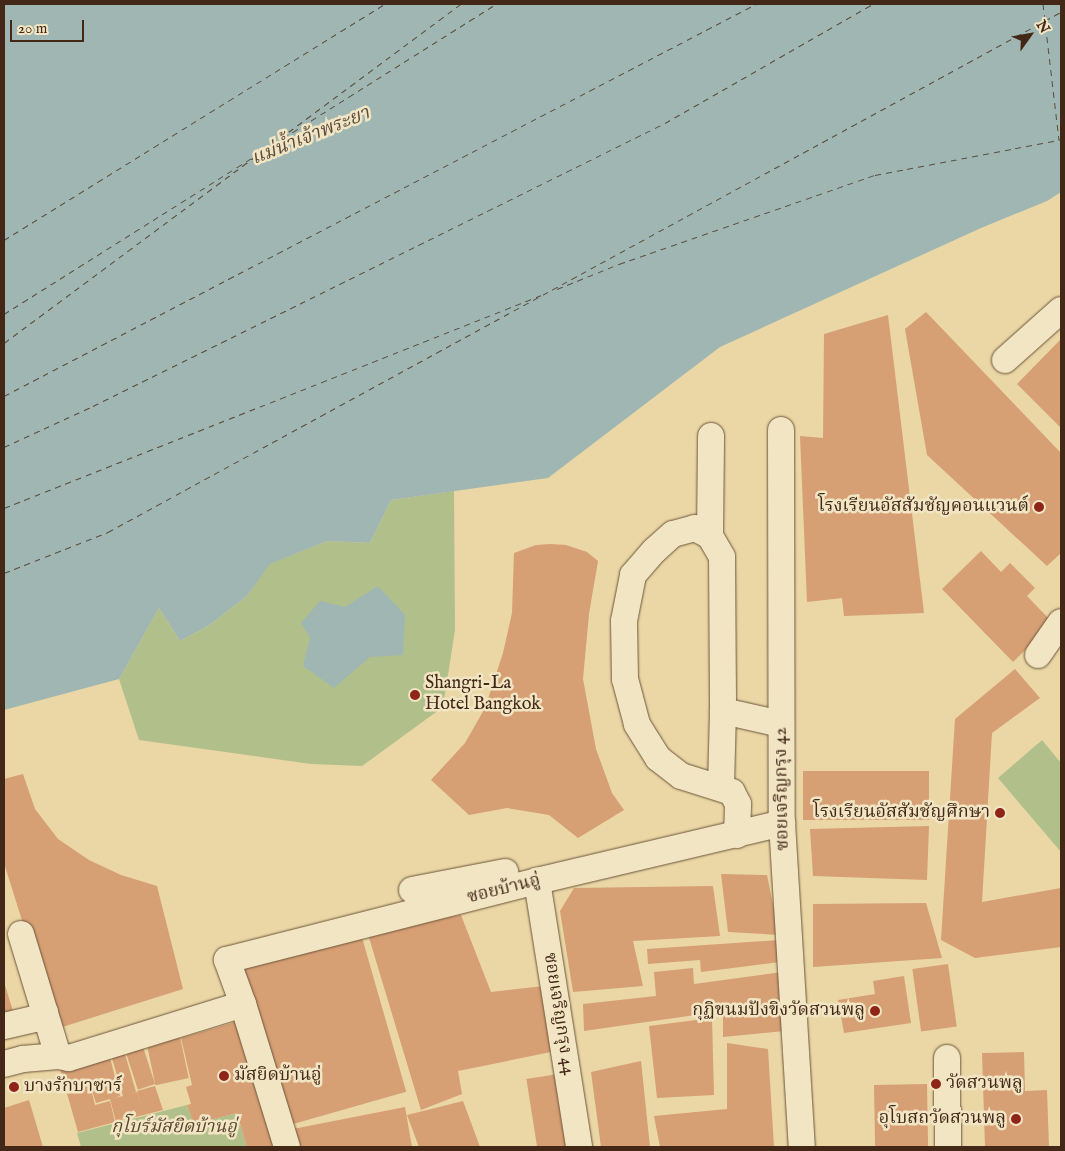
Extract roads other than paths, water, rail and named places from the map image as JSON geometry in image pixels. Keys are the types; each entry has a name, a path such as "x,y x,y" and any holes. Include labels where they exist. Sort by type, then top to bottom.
{"street":[{"path":"1006,360 1061,310"},
{"name":"ซอยเจริญกรุง 42","path":"781,430 782,823 802,1147"},
{"path":"711,436 710,536 722,557 723,711 721,787"},
{"path":"710,536 695,528 673,534 655,550 633,575 624,621 625,679 637,724 658,758 681,776 732,792 738,804 737,834"},
{"path":"1038,655 1061,622"},
{"path":"723,711 782,724"},
{"name":"ซอยบ้านอู่","path":"243,1004 227,960 537,881 782,823"},
{"path":"412,890 581,856 589,861 588,869"},
{"name":"ซอยเจริญกรุง 44","path":"537,881 580,1147"},
{"path":"21,934 58,1056"},
{"path":"4,1064 23,1059 58,1056 68,1058 243,1004 287,1147"},
{"path":"4,1026 34,1019 45,1012"},
{"path":"948,1058 948,1147"}],"water":[{"name":"แม่น้ำเจ้าพระยา","path":"4,4 1061,4 1061,192 1047,201 981,228 720,347 548,478 391,500 370,543 327,541 270,564 247,596 208,626 180,641 159,608 119,679 4,710"},
{"path":"378,586 405,615 403,655 370,657 334,688 303,666 310,638 301,623 320,601 345,607"}],"place":[{"name":"โรงเรียนอัสสัมชัญคอนแวนต์","path":"1039,507"},
{"name":"Shangri-La Hotel Bangkok","path":"415,695"},
{"name":"โรงเรียนอัสสัมชัญศึกษา","path":"1000,813"},
{"name":"กุฏิขนมปังขิงวัดสวนพลู","path":"875,1011"},
{"name":"มัสยิดบ้านอู่","path":"224,1076"},
{"name":"วัดสวนพลู","path":"936,1084"},
{"name":"บางรักบาซาร์","path":"14,1087"},
{"name":"อุโบสถวัดสวนพลู","path":"1016,1119"}],"park label":[{"name":"กุโบร์มัสยิดบ้านอู่","path":"174,1128"}]}
